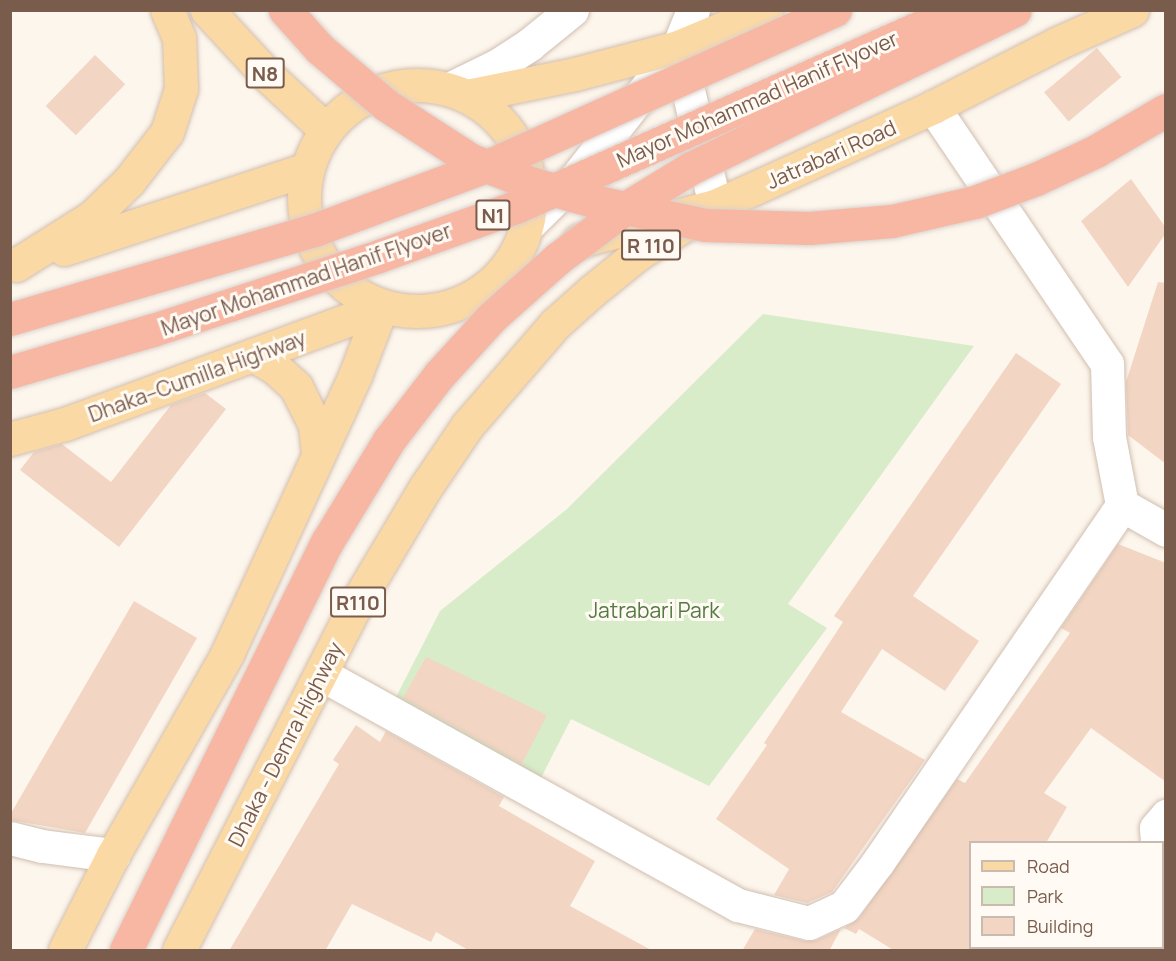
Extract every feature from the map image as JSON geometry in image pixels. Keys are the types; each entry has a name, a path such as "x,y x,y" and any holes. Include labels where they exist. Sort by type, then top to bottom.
{"highway":[{"path":"285,10 320,49 386,105 471,160 533,184 597,202 705,225 809,228 892,221 975,202 1036,179 1096,151 1166,110"},
{"name":"Mayor Mohammad Hanif Flyover","path":"10,319 317,229 492,164 836,10"},
{"name":"Mayor Mohammad Hanif Flyover","path":"10,372 153,330 379,256 516,207 958,10"},
{"path":"126,951 327,542 389,440 439,375 492,317 557,259 624,209 691,168 1016,10"}],"main road":[{"path":"13,265 92,217 129,181 167,132 181,88 179,38 167,10"},
{"name":"N8","path":"207,10 267,75 326,130"},
{"path":"458,93 493,113 512,136 525,164 531,194 528,225 516,255 493,282 464,302 420,314 381,308 337,280 318,256 307,229 303,199 307,169 326,130 352,107 382,90 404,86 458,93 575,74 678,48 767,10"},
{"name":"Jatrabari Road","path":"516,255 715,206 933,107 1058,43 1132,10"},
{"path":"13,265 307,169"},
{"name":"Dhaka - Demra Highway","path":"179,951 360,597 425,488 467,426 555,324 592,291 639,253 715,206"},
{"path":"65,951 113,855 227,654 356,373 381,308"},
{"name":"Dhaka–Cumilla Highway","path":"10,439 65,424 381,308"},
{"path":"253,355 274,367 300,394 315,425 318,452"}],"street":[{"path":"458,93 530,44 572,10"},
{"path":"528,225 575,179 678,48 693,10"},
{"path":"678,48 715,206"},
{"path":"321,674 738,905 808,923 844,907 878,862 1122,505 1109,437 1107,364 933,107"},
{"path":"1122,505 1166,530"},
{"path":"1157,841 1156,828 1166,816"},
{"path":"10,838 42,846 113,855"}],"green space":[{"name":"Jatrabari Park","path":"763,314 974,346 788,604 827,628 709,786 571,719 541,778 393,703 440,611 567,509"}],"building":[{"path":"1097,48 1121,77 1069,121 1044,92"},
{"path":"95,55 125,84 76,135 46,106"},
{"path":"1131,179 1166,228 1166,233 1128,287 1081,221"},
{"path":"1158,282 1166,283 1166,464 1128,435 1126,382"},
{"path":"1016,353 1061,384 913,596 979,641 945,691 882,649 841,712 925,760 832,892 807,903 774,895 789,869 716,819 767,745 764,743 843,622 834,616"},
{"path":"205,393 226,409 119,547 20,470 34,452 62,444 111,482 171,405"},
{"path":"1118,544 1166,563 1166,782 1091,728 1044,793 1067,807 1047,841 969,841 970,951 895,951 859,929 856,934 844,928 859,918 957,779 965,783 1070,633 1061,628"},
{"path":"134,601 197,638 85,833 10,820 10,815"},
{"path":"426,657 547,715 522,764 403,698"},
{"path":"356,725 380,742 386,731 504,797 499,806 595,861 570,906 653,951 470,951 436,932 431,942 352,904 325,951 229,951 339,764 333,760"},
{"path":"755,929 805,941 817,940 841,929 829,951 742,951"}]}
